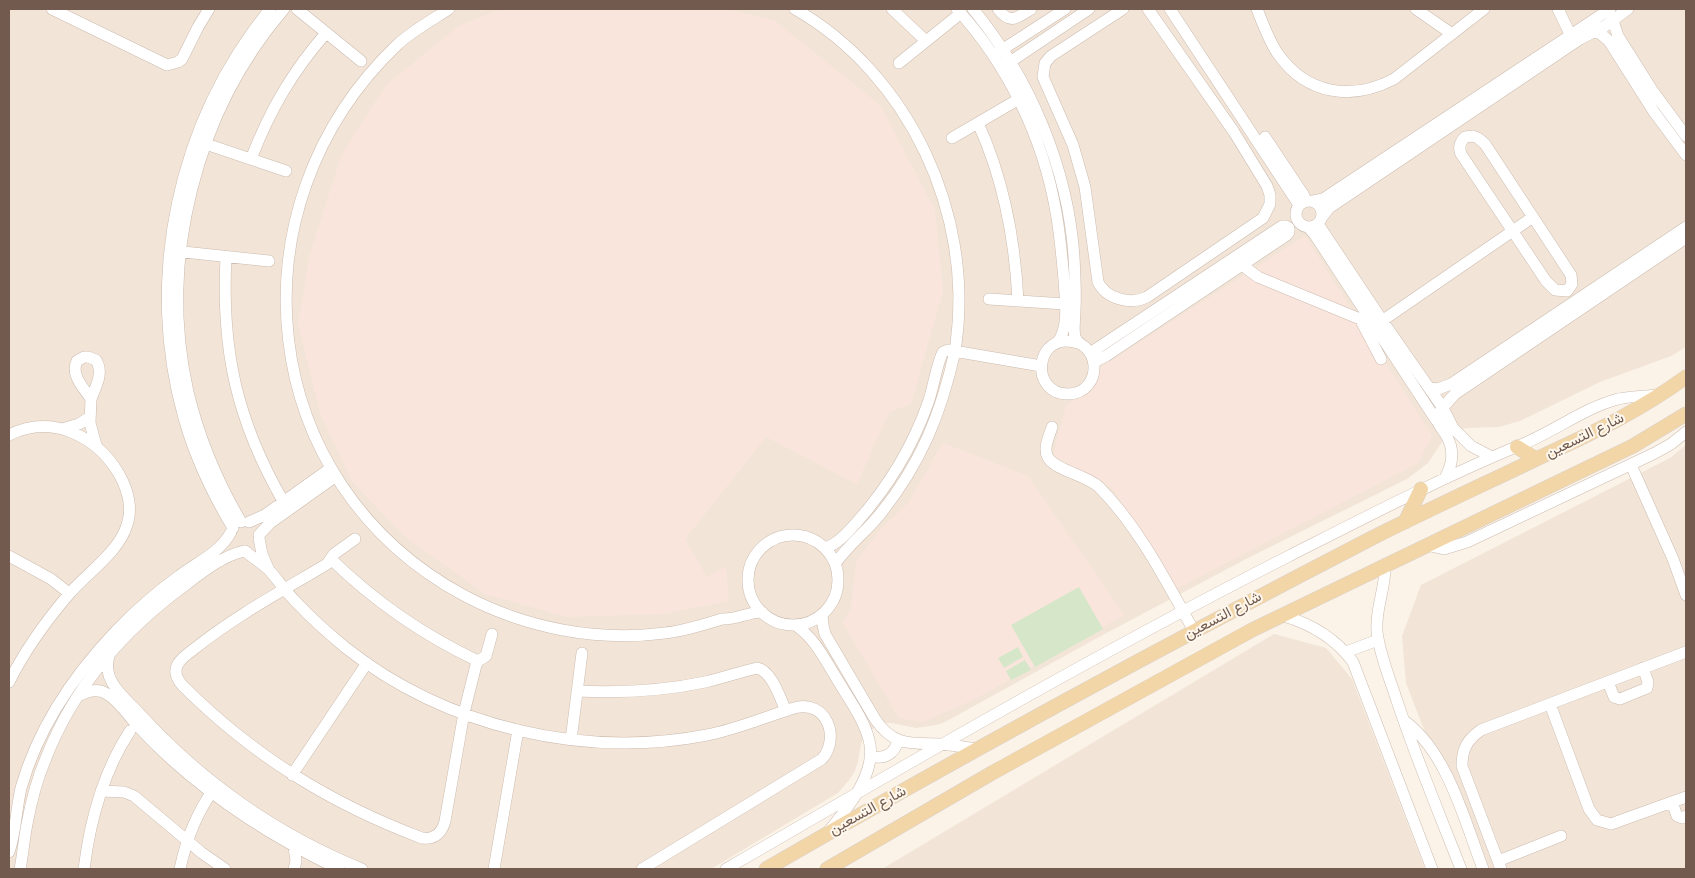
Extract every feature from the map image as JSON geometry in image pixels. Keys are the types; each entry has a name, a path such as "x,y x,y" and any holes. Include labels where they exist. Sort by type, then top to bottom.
{"main road":[{"name":"شارع التسعين","path":"766,869 976,749 1194,632 1405,522 1621,419 1686,377"},
{"name":"شارع التسعين","path":"827,869 992,773 1252,630 1633,446 1686,414"},
{"path":"1517,447 1536,460"},
{"path":"1405,522 1422,489"}],"street":[{"path":"52,9 167,65 182,59 209,9"},
{"path":"238,526 209,459 188,392 180,346 175,252 190,197 208,110 225,75 246,41 270,9"},
{"path":"201,142 244,64 284,9"},
{"path":"297,9 361,61"},
{"path":"450,9 398,44 362,82 339,115 319,151 304,188 295,219 286,268 285,309 290,353 299,393 309,424 334,472 355,503 376,528 411,560 450,588 508,616 570,632 634,636 666,633 722,619 747,608 754,602"},
{"path":"796,9 834,35 860,59 885,86 906,116 924,148 939,183 956,257 960,314 956,348 943,402 927,443 893,499 835,564"},
{"path":"892,9 926,41"},
{"path":"973,9 1036,112 1049,144 1064,193 1073,238 1075,335 1078,343 1092,357 1093,374 1087,385 1071,394 1059,392 1049,387 1043,377 1041,366 1047,350 1057,343 1067,340 1078,343"},
{"path":"998,9 1004,16 1011,19 1018,18 1031,9"},
{"path":"998,52 1065,9"},
{"path":"1006,64 1089,9"},
{"path":"1122,9 1051,56 1044,68 1045,82 1065,125 1085,188 1098,282 1103,291 1112,297 1131,300 1140,300 1147,296 1262,218 1268,212 1270,204 1269,190 1245,149 1148,9"},
{"path":"1170,9 1224,89 1306,202 1321,206 1316,222 1315,235 1444,408 1453,428 1471,446 1492,457"},
{"path":"1179,9 1303,194 1306,202"},
{"path":"1257,9 1269,38 1287,66 1300,77 1315,85 1330,90 1347,92 1364,91 1380,87 1408,70 1484,9"},
{"path":"1416,9 1452,34"},
{"path":"1558,9 1570,34"},
{"path":"1453,118 1570,34 1610,9"},
{"path":"1435,130 1329,208 1316,222 1301,224 1297,219 1296,211 1306,202 1323,199 1580,39 1613,21 1628,9"},
{"path":"899,63 959,11 998,52"},
{"path":"1613,21 1618,36 1637,66 1686,136"},
{"path":"1594,32 1601,34 1609,41 1654,112 1685,150"},
{"path":"251,159 262,131 290,79 326,33"},
{"path":"1006,64 1041,152 1053,194 1061,244 1065,304 1063,331 1057,343"},
{"path":"1211,98 1224,89"},
{"path":"952,138 1019,99"},
{"path":"1453,118 1465,137"},
{"path":"978,123 995,164 1006,206 1014,250 1018,301"},
{"path":"1465,137 1478,138 1486,144 1571,275 1572,284 1567,291"},
{"path":"1465,137 1459,146 1461,154 1548,284 1559,291 1567,291 1578,304"},
{"path":"201,142 286,171"},
{"path":"1064,193 1085,188"},
{"path":"1379,323 1533,217"},
{"path":"1282,226 1289,228 1287,234 1106,356 1092,357 1282,226"},
{"path":"1436,420 1437,413 1444,408 1458,390 1686,227"},
{"path":"1429,388 1443,388 1452,384 1686,238"},
{"path":"175,252 269,261"},
{"path":"226,257 225,321 234,384 254,445 283,502"},
{"path":"1242,265 1258,277 1360,320 1382,359"},
{"path":"989,299 1065,304"},
{"path":"1379,323 1450,442 1451,466 1445,478"},
{"path":"825,548 837,542 853,527 870,508 894,474 923,417 941,354 956,348 1041,366"},
{"path":"726,869 940,744 1182,610 1422,489 1517,447 1608,402 1628,397 1660,395"},
{"path":"91,399 91,429 96,445"},
{"path":"9,435 34,428 60,429 73,426 90,417"},
{"path":"1052,427 1046,447 1046,453 1050,460 1056,465 1083,476 1097,486 1111,500 1154,562 1194,632"},
{"path":"9,682 35,638 69,593 117,544 124,534 129,518 130,500 127,490 115,468 96,445 85,438 60,429"},
{"path":"1426,545 1444,549 1459,546 1663,449 1686,432"},
{"path":"1452,455 1463,454 1471,446"},
{"path":"1631,465 1673,559 1686,594"},
{"path":"9,852 22,788 34,754 49,722 76,679 99,650 132,616 178,576 217,550 238,526 261,518 283,502 334,472"},
{"path":"20,869 30,809 39,775 52,743 77,697 110,652 139,624 185,585 223,559 255,547 259,536 270,523 334,472"},
{"path":"268,570 262,554 259,536 254,525 238,526 230,536 236,548 245,551 268,570 284,589 329,634 367,663 404,686 464,713 518,730 570,740 626,743 680,739 734,728 800,706 808,707 820,713 830,730 831,738 830,746 822,759 642,869"},
{"path":"794,535 816,541 825,548 835,564 838,586 835,597 830,607 814,620 795,625 777,622 762,612 750,593 749,574 756,556 770,542 783,536 794,535"},
{"path":"355,539 336,551 327,564 243,614 202,642 178,664 176,671 177,679 218,719 255,749 292,775 372,818 422,838 433,838 438,835 444,826 464,713 476,665 478,661 486,656 492,634"},
{"path":"9,556 50,579 69,593"},
{"path":"331,560 363,590 398,616 436,640 478,661"},
{"path":"1386,564 1384,586 1377,610 1378,640 1404,720 1461,869"},
{"path":"722,619 729,620 749,613 762,612"},
{"path":"822,615 822,625 825,634 866,706 884,732 898,740 918,745 940,744 976,749"},
{"path":"1284,616 1314,628 1346,652 1353,662 1432,869"},
{"path":"795,625 812,640 856,712 869,740 870,756 858,793 825,835"},
{"path":"1346,652 1378,640"},
{"path":"110,652 107,664 108,676 119,691 214,789 300,840 362,869"},
{"path":"1561,836 1499,865 1462,766 1462,755 1465,745 1472,736 1481,730 1686,652"},
{"path":"570,740 582,653"},
{"path":"292,775 367,663"},
{"path":"577,690 602,692 653,690 704,682 758,668 769,674 786,711"},
{"path":"1608,682 1616,698 1620,699 1645,690 1648,686 1643,668"},
{"path":"96,690 97,679 104,675 108,676"},
{"path":"77,697 82,693 96,690 107,694 118,703 164,753 214,789 260,827 294,847 339,869"},
{"path":"1550,704 1589,809 1597,820 1604,823 1618,822 1686,797"},
{"path":"856,712 866,706"},
{"path":"1404,720 1422,738 1446,775 1483,869"},
{"path":"494,869 518,730"},
{"path":"84,869 89,838 102,791 113,760 130,731"},
{"path":"869,740 884,732"},
{"path":"870,756 881,758 886,756 894,750 898,740"},
{"path":"180,869 194,824 214,789"},
{"path":"102,791 124,792 134,796 225,869"},
{"path":"1672,802 1677,816 1682,818 1686,816"},
{"path":"294,847 296,856 294,867"},
{"path":"294,867 304,860 313,857"}],"shaded area":[{"path":"9,9 1686,9 1686,347 1671,356 1600,382 1520,421 1499,427 1459,430 1442,442 1428,463 1407,479 1246,559 945,722 916,728 885,723 866,732 861,744 855,771 838,793 711,869 9,869"},
{"path":"501,9 729,9 775,21 880,105 935,210 943,291 911,404 889,412 857,484 766,437 685,539 707,577 726,567 729,601 662,614 567,617 485,594 404,536 352,481 320,413 298,324 310,254 341,156 386,85 459,26"},
{"path":"1305,236 1432,436 1418,463 1176,589 1112,488 1053,456 1066,405 1091,392 1101,367"},
{"path":"943,443 1028,476 1124,615 973,700 923,722 899,718 843,623 851,608 856,562 879,531 908,503"},
{"path":"1686,445 1686,869 1478,869 1406,683 1402,636 1421,585 1670,458"},
{"path":"1274,634 1326,648 1352,679 1425,869 882,869"}],"green space":[{"path":"1079,587 1103,629 1035,667 1011,625"},
{"path":"1018,647 1023,657 1004,668 998,658"},
{"path":"1025,660 1031,670 1011,680 1006,671"}]}
